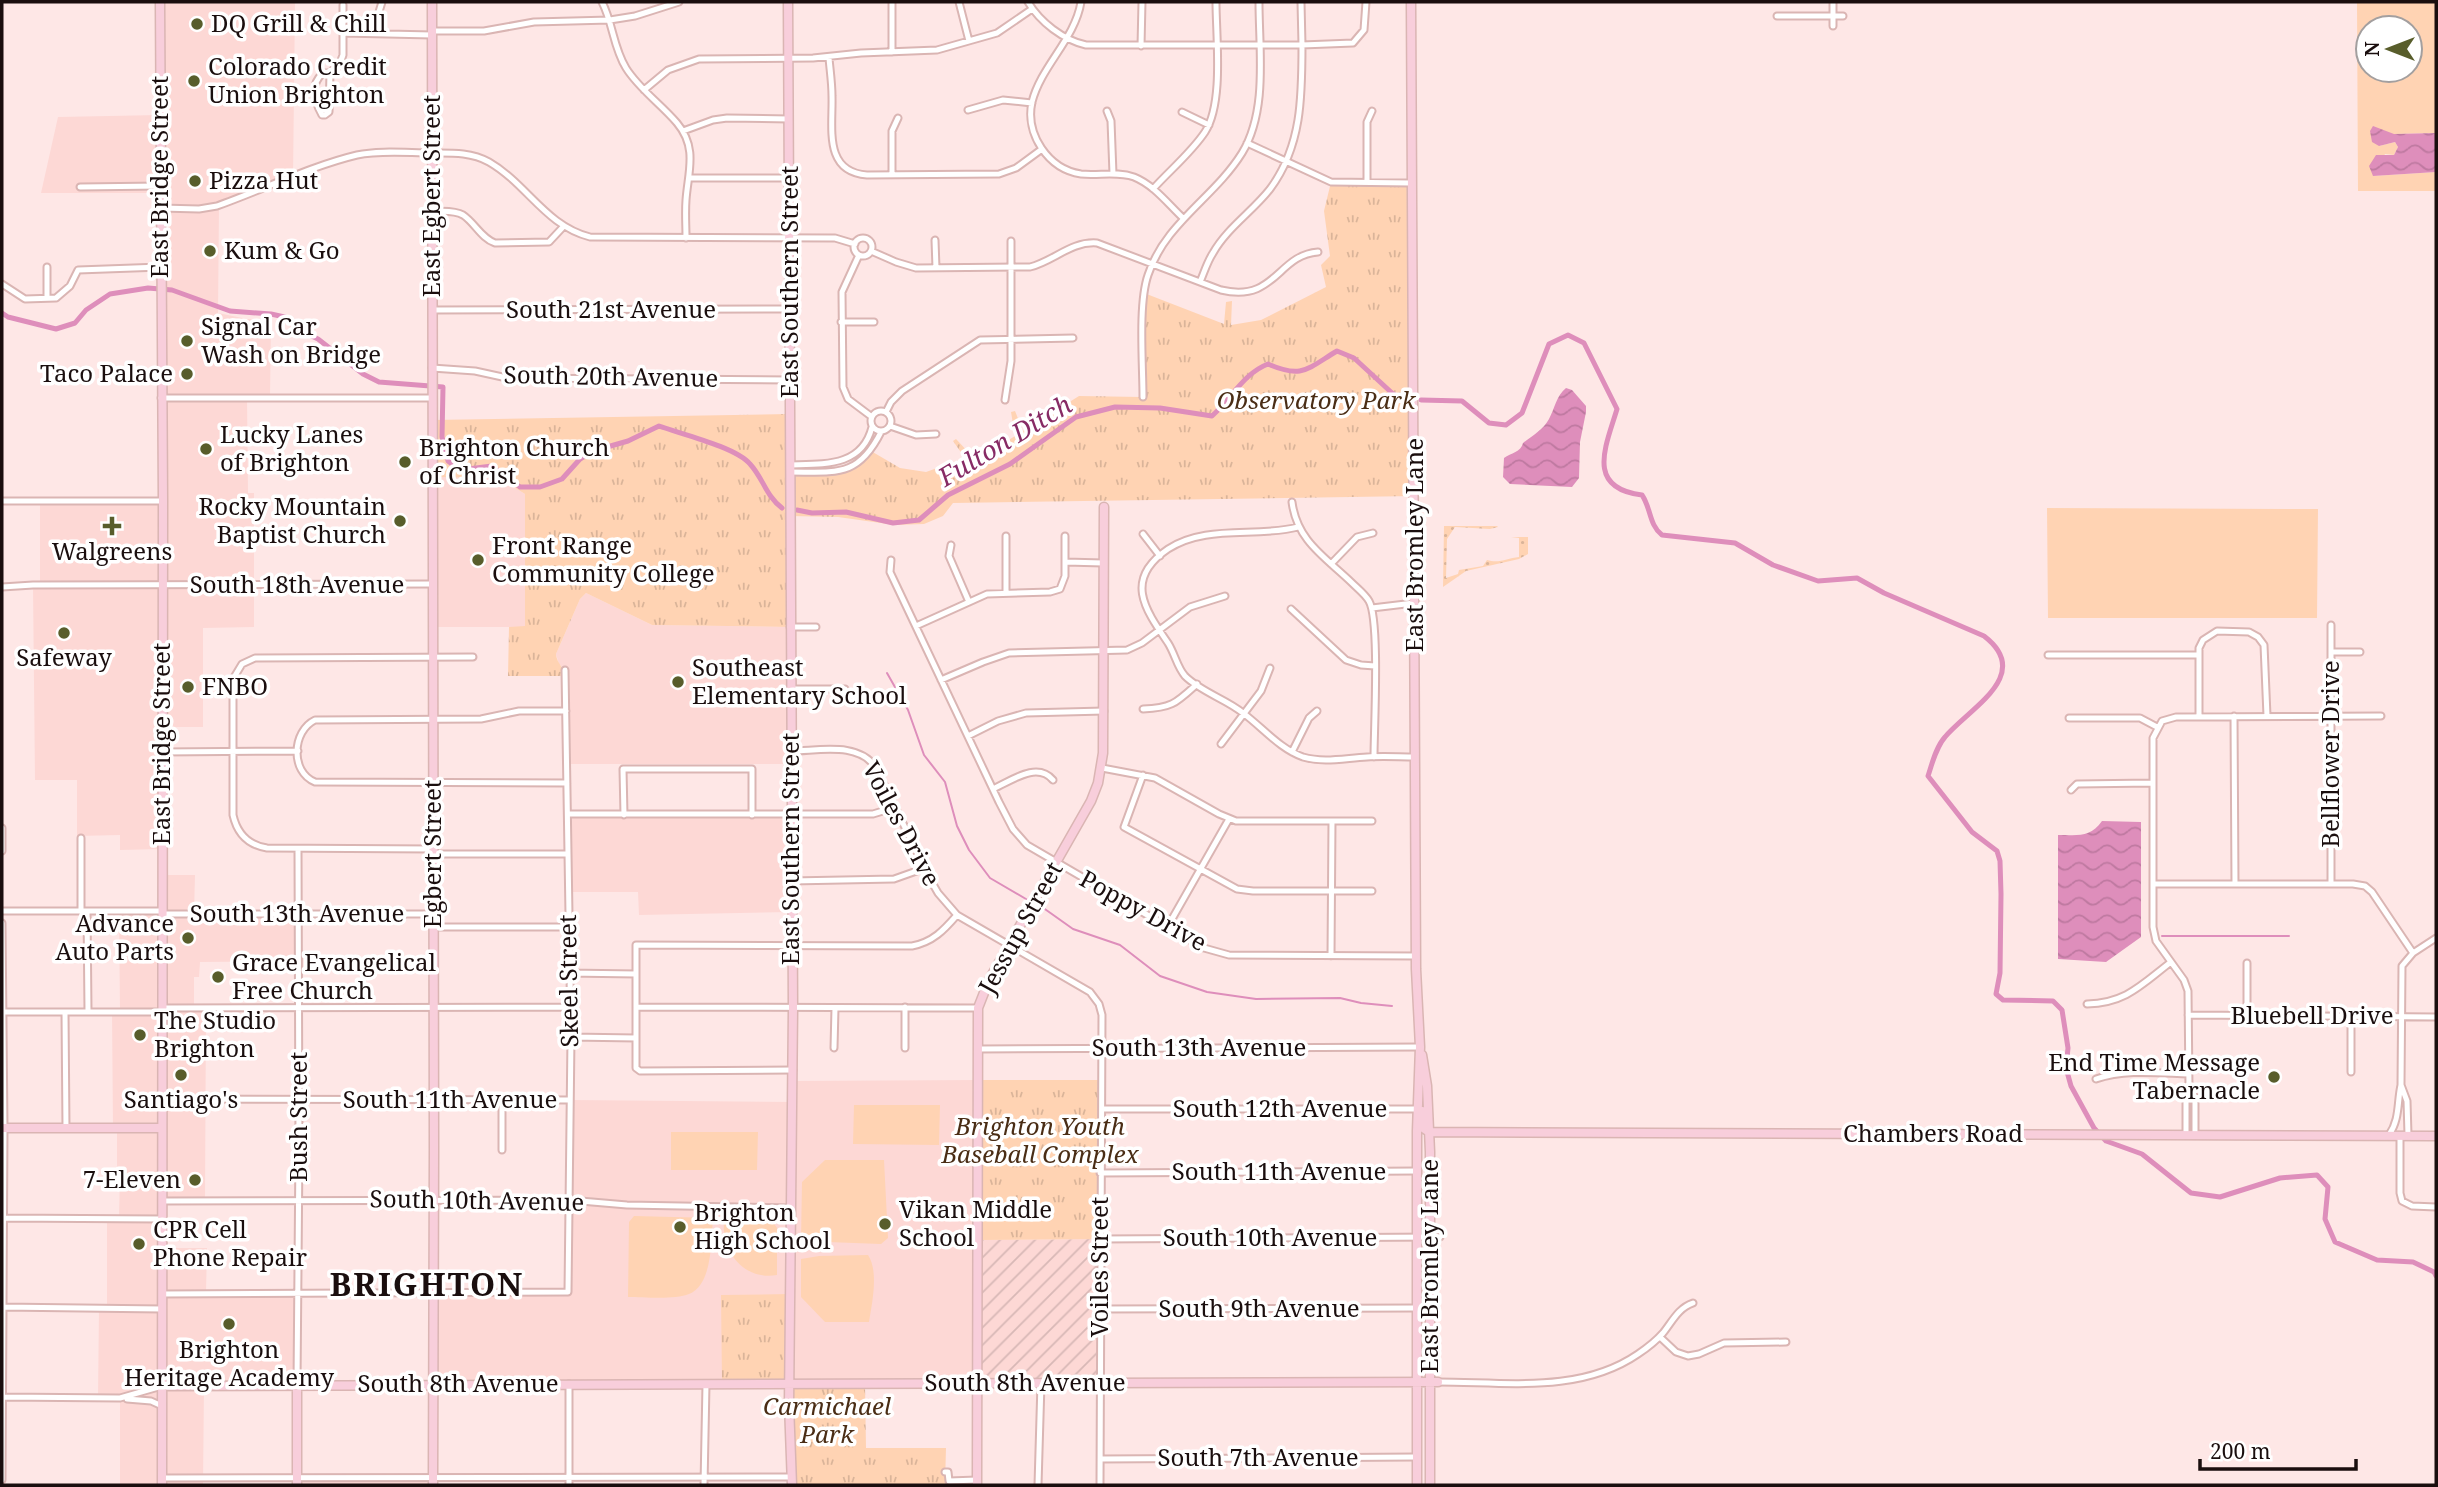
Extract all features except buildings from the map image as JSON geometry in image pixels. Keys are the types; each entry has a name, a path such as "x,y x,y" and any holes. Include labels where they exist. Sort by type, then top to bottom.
{"street":[{"name":"East Bridge Street","path":"160,2 163,501 162,1482"},
{"path":"377,32 382,2"},
{"name":"East Egbert Street","path":"432,2 432,394"},
{"path":"602,2 622,61 644,90 683,131 690,152 686,238"},
{"path":"344,33 484,31 534,22 610,20 635,16 668,3 679,2"},
{"name":"East Southern Street","path":"788,2 793,1009 789,1384 792,1481"},
{"path":"892,2 892,52"},
{"path":"959,2 969,41"},
{"path":"1027,2 1066,38 1086,45 1141,46 1349,44 1363,37 1366,2"},
{"path":"1081,2 1077,18 1032,103 1033,129 1042,149 1057,164 1068,170 1082,174 1132,176 1153,189 1183,218"},
{"path":"1141,46 1142,2"},
{"path":"1153,189 1198,141 1209,125 1216,97 1216,2"},
{"path":"1143,397 1146,283 1165,239 1236,163 1247,143 1258,107 1259,2"},
{"path":"1200,282 1215,250 1270,189 1286,162 1293,143 1301,108 1301,2"},
{"name":"East Bromley Lane","path":"1411,2 1416,956 1420,1047 1417,1109 1417,1485"},
{"path":"1833,2 1833,26"},
{"path":"330,73 319,76 313,91 313,98 322,115 329,112 330,73 342,60 343,5"},
{"path":"644,90 668,70 708,58 829,58 861,53 930,51 1003,30 1032,9"},
{"path":"1777,16 1843,16"},
{"path":"829,58 833,148 840,167 862,174 999,174 1016,168 1042,149"},
{"path":"968,110 1006,100 1032,103"},
{"path":"1107,111 1111,121 1113,174"},
{"path":"1367,182 1367,122 1372,111"},
{"path":"1182,112 1209,125"},
{"path":"892,174 892,131 898,118"},
{"path":"683,131 717,119 789,119"},
{"path":"1247,143 1331,182 1411,183"},
{"path":"160,208 211,207 356,155 466,154 489,162 563,227 597,238 835,238 855,244"},
{"path":"690,178 789,178"},
{"path":"80,187 160,186"},
{"path":"433,211 453,212 463,216 488,240 495,243 549,242 563,227"},
{"path":"860,239 866,239 871,243 871,251 867,255 859,255 855,251 855,244 860,239"},
{"path":"935,240 936,268"},
{"path":"1004,400 1010,374 1011,241"},
{"path":"871,251 905,265 936,268 1011,268 1040,265 1069,248 1088,242 1226,291 1250,291 1271,282 1300,255 1318,252"},
{"path":"859,255 842,292 843,387 848,400 872,417"},
{"path":"47,267 47,299"},
{"path":"2,285 25,299 56,298 64,294 74,275 84,268 161,267"},
{"name":"South 21st Avenue","path":"433,310 790,309"},
{"path":"841,322 874,322"},
{"path":"886,412 902,391 981,340 1073,338"},
{"name":"South 20th Avenue","path":"432,369 463,369 507,378 790,380"},
{"path":"161,398 432,394"},
{"name":"Egbert Street","path":"432,394 433,1481"},
{"path":"790,468 830,464 850,458 865,445 872,427 872,417 879,411 886,412 890,417 890,426"},
{"path":"790,468 830,472 850,467 865,457 881,432 890,426"},
{"path":"890,426 916,435 936,434"},
{"path":"872,427 881,432"},
{"path":"2,500 163,501"},
{"path":"1292,502 1298,527 1310,544 1364,594 1372,608 1375,666 1374,757"},
{"name":"Jessup Street","path":"977,1482 978,1008 986,987 1091,801 1102,768 1104,507"},
{"path":"1298,527 1269,532 1202,536 1183,541 1160,556 1147,569 1142,591 1147,611 1182,672 1196,684 1245,714 1292,752 1320,760 1415,757"},
{"path":"1331,564 1356,537 1373,533"},
{"path":"1143,534 1160,556"},
{"path":"1006,536 1006,592"},
{"path":"916,626 988,594 1063,590 1065,536"},
{"path":"951,545 949,556 969,602"},
{"name":"Poppy Drive","path":"891,560 890,572 993,789 1022,841 1210,950 1229,955 1416,956"},
{"path":"1066,562 1103,563"},
{"name":"South 18th Avenue","path":"2,587 432,584"},
{"path":"942,680 1009,653 1103,652 1134,648 1190,607 1225,596"},
{"path":"1372,608 1415,603"},
{"path":"1291,609 1346,660 1375,666"},
{"name":"Bellflower Drive","path":"2331,625 2331,884"},
{"path":"790,627 816,627"},
{"path":"2199,716 2199,655 2203,640 2217,631 2249,632 2258,636 2264,645 2267,716"},
{"path":"2332,652 2360,652"},
{"path":"2048,655 2199,655"},
{"path":"473,657 268,657 250,659 238,668 233,679 232,751 233,815 240,833 258,846 298,849 567,854"},
{"path":"1221,744 1261,691 1270,668"},
{"name":"Skeel Street","path":"433,1293 568,1292 570,1037 565,670"},
{"path":"1143,709 1160,709 1175,704 1196,684"},
{"path":"790,689 845,689"},
{"path":"566,711 519,711 481,719 316,720 300,733 298,751 302,772 308,779 316,782 567,783"},
{"path":"968,736 1026,713 1104,711"},
{"path":"1292,752 1309,718 1317,711"},
{"path":"2186,1134 2186,1097 2189,1087 2186,984 2153,935 2152,783 2153,738 2157,727 2168,718 2199,716 2381,716"},
{"path":"2234,716 2235,884"},
{"path":"2069,718 2140,718 2157,727"},
{"path":"162,752 298,751"},
{"name":"Voiles Drive","path":"790,751 849,751 862,754 873,762 938,893 957,915 1092,994 1101,1011 1101,1049"},
{"path":"1102,768 1143,775 1166,783 1229,819 1372,821"},
{"path":"624,815 624,769 752,769 752,815"},
{"path":"993,789 1034,771 1045,772 1053,780"},
{"path":"1143,775 1124,827 1227,886 1243,890 1372,891"},
{"path":"2071,790 2077,783 2152,783"},
{"path":"568,814 873,814 896,807"},
{"path":"1168,926 1229,819"},
{"path":"1331,956 1332,821"},
{"path":"2,828 2,851"},
{"path":"81,838 88,1011"},
{"name":"Bush Street","path":"297,1384 298,849"},
{"path":"791,881 894,879 925,868"},
{"path":"2153,884 2353,884 2369,889 2413,953"},
{"name":"South 13th Avenue","path":"2,911 433,914"},
{"path":"793,1070 640,1071 636,1068 636,945 792,947 919,944 938,935 957,915"},
{"path":"2,923 2,1480"},
{"name":"South 13th Avenue","path":"433,927 568,927"},
{"path":"2404,1135 2398,1117 2401,1085 2402,970 2405,960 2436,938"},
{"path":"2087,1004 2120,999 2171,962"},
{"path":"2247,1016 2248,964"},
{"path":"568,973 636,974"},
{"path":"2,1012 569,1007"},
{"path":"636,1007 978,1008"},
{"path":"905,1007 905,1048"},
{"path":"834,1048 835,1008"},
{"path":"65,1012 66,1128"},
{"name":"Bluebell Drive","path":"2188,1015 2436,1017"},
{"path":"2351,1017 2351,1072"},
{"path":"570,1037 636,1038"},
{"name":"East Bromley Lane","path":"1420,1047 1426,1073 1429,1132 1434,1382 1430,1485"},
{"name":"South 13th Avenue","path":"979,1049 1420,1047"},
{"name":"Voiles Street","path":"1100,1485 1101,1049"},
{"path":"2096,1079 2123,1073 2188,1074"},
{"path":"1417,1148 1421,1137 1429,1132 1423,1127 1418,1078"},
{"path":"2401,1085 2407,1101 2400,1193 2402,1201 2412,1206 2436,1207"},
{"path":"2189,1087 2195,1098 2195,1134"},
{"name":"South 11th Avenue","path":"162,1099 570,1100"},
{"path":"502,1100 502,1150"},
{"name":"South 12th Avenue","path":"1102,1110 1417,1109"},
{"path":"2389,1135 2398,1117"},
{"path":"3,1128 162,1128"},
{"name":"Chambers Road","path":"1429,1132 2436,1136"},
{"name":"South 11th Avenue","path":"1100,1173 1417,1171"},
{"name":"South 10th Avenue","path":"162,1201 569,1200 627,1205 791,1208"},
{"path":"2,1218 162,1219"},
{"name":"South 10th Avenue","path":"1100,1239 1440,1237"},
{"path":"162,1294 433,1293"},
{"name":"South 8th Avenue","path":"162,1386 1550,1382 1594,1376 1621,1364 1660,1337 1684,1307 1692,1303"},
{"path":"2,1307 162,1309"},
{"name":"South 9th Avenue","path":"1101,1309 1416,1308"},
{"path":"1660,1337 1676,1352 1691,1356 1724,1343 1786,1342"},
{"path":"1038,1485 1041,1383"},
{"path":"297,1384 297,1482"},
{"path":"569,1384 569,1485"},
{"path":"704,1485 706,1384"},
{"path":"120,1398 162,1386"},
{"path":"2,1397 120,1398 151,1401 162,1406"},
{"name":"South 7th Avenue","path":"1100,1459 1416,1457"},
{"path":"944,1472 948,1472 949,1483 977,1482"},
{"path":"162,1482 704,1477 792,1481"}],"shaded area":[{"path":"160,2 295,2 293,178 219,205 218,313 247,319 271,320 270,398 247,398 248,493 254,493 254,627 203,628 203,727 163,727 162,849 120,850 120,835 77,836 77,780 35,780 33,585 40,584 40,501 162,501 160,193 41,193 58,117 160,115"},
{"name":"Front Range Community College","path":"432,477 499,478 525,494 525,627 432,627"},
{"name":"Southeast Elementary School","path":"586,593 652,625 790,627 791,764 567,764 565,670 559,664 556,654 580,599"},
{"path":"568,814 791,815 791,912 639,915 638,892 567,892"},
{"path":"162,875 195,875 194,913 299,914 298,961 200,962 199,977 194,977 194,1007 206,1008 205,1201 163,1201 162,1248 207,1248 206,1292 298,1292 297,1384 204,1385 203,1485 120,1485 120,1399 98,1398 99,1309 107,1308 107,1218 119,1218 117,1128 113,1128 112,1011 120,1011 119,911 162,911"},
{"path":"979,1080 977,1383 433,1385 433,1293 568,1292 570,1100 792,1102 792,1081"},
{"path":"1100,1239 1102,1383 977,1383 978,1240"},
{"path":"297,1478 433,1478 433,1485 297,1485"}],"green space":[{"path":"2357,2 2436,2 2436,133 2394,134 2379,146 2395,142 2398,147 2394,155 2385,154 2373,176 2436,172 2436,191 2358,191 2357,84 2424,84 2424,14 2357,14"},
{"name":"Observatory Park","path":"1331,182 1411,183 1415,496 953,503 943,516 924,524 895,525 838,517 790,516 790,627 652,625 586,593 580,599 556,654 566,676 508,676 509,627 525,626 525,494 499,478 432,477 432,420 790,414 790,472 843,470 871,451 900,468 926,472 965,458 953,441 956,439 971,455 996,448 1015,436 1011,412 1015,411 1023,431 1079,396 1143,397 1144,293 1224,324 1226,302 1232,301 1231,325 1261,320 1326,287 1321,265 1330,256 1324,211"},
{"path":"2047,508 2318,509 2317,618 2048,618"},
{"path":"1444,526 1498,527 1455,527 1447,539 1446,578 1458,574 1459,570 1483,566 1487,560 1499,561 1519,557 1519,538 1511,537 1528,537 1528,554 1519,559 1466,571 1443,587"},
{"name":"Brighton Youth Baseball Complex","path":"979,1080 1102,1080 1100,1239 978,1240"},
{"path":"854,1105 940,1105 939,1145 853,1144"},
{"path":"671,1132 758,1132 757,1170 671,1170"},
{"path":"825,1160 884,1160 888,1238 881,1244 801,1241 802,1182"},
{"path":"634,1216 713,1218 707,1272 697,1289 676,1297 628,1297 629,1222"},
{"path":"724,1221 773,1222 777,1228 777,1275 755,1273 737,1262 727,1243"},
{"path":"868,1255 874,1278 869,1322 825,1322 801,1297 801,1259"},
{"name":"Carmichael Park","path":"790,1294 790,1384 865,1384 866,1448 946,1448 945,1485 792,1485 789,1384 722,1384 721,1295"}],"water":[{"path":"2373,126 2394,134 2436,133 2436,172 2373,176 2369,166 2376,155 2394,155 2398,147 2395,142 2379,146 2372,142 2370,131"},
{"path":"1566,388 1572,390 1586,406 1580,442 1579,478 1572,487 1510,484 1503,477 1504,458 1518,450 1544,426"},
{"path":"2102,821 2141,822 2141,937 2106,962 2058,959 2058,835 2088,833"}],"waterway":[{"name":"Fulton Ditch","path":"2,313 8,317 56,329 75,323 86,310 110,294 148,288 172,290 230,311 289,318 305,333 318,339 363,374 379,382 443,387 442,437 448,461 460,470 492,466 520,487 540,487 562,479 580,459 593,451 628,441 659,426 721,447 743,458 782,508"},
{"name":"Fulton Ditch","path":"1421,400 1462,401 1489,423 1506,425 1522,413 1549,344 1568,335 1584,343 1617,409 1605,451 1606,474 1612,484 1624,491 1642,495 1655,526 1662,535 1735,543 1773,565 1818,581 1857,578 1884,593 1984,636 1998,650 2003,664 2000,678 1981,703 1942,741 1928,776 1972,832 1997,851 2001,894 2000,973 1996,994 2003,1000 2053,1001 2062,1010 2068,1048 2066,1068 2071,1086 2094,1128 2106,1141 2142,1154 2191,1193 2220,1197 2280,1178 2317,1175 2328,1187 2325,1219 2335,1242 2377,1260 2413,1262 2434,1272 2436,1276"},
{"name":"Fulton Ditch","path":"797,510 812,513 846,512 893,523 919,520 948,495 1010,464 1076,417 1115,407 1160,408 1212,416 1259,368 1268,364 1289,371 1304,370 1337,351 1354,358 1403,400"},
{"path":"887,673 908,710 924,755 945,782 957,826 969,850 990,878 1026,899"},
{"path":"1042,907 1073,929 1120,945 1160,976 1207,992 1256,999 1340,998 1392,1006"},
{"path":"2162,936 2289,936"}],"place":[{"name":"DQ Grill & Chill","path":"197,24"},
{"name":"Colorado Credit Union Brighton","path":"194,81"},
{"name":"Pizza Hut","path":"195,181"},
{"name":"Kum & Go","path":"210,251"},
{"name":"Signal Car Wash on Bridge","path":"187,341"},
{"name":"Taco Palace","path":"187,374"},
{"name":"Lucky Lanes of Brighton","path":"206,449"},
{"name":"Brighton Church of Christ","path":"405,462"},
{"name":"Rocky Mountain Baptist Church","path":"400,521"},
{"name":"Walgreens","path":"112,526"},
{"name":"Front Range Community College","path":"478,560"},
{"name":"Safeway","path":"64,633"},
{"name":"Southeast Elementary School","path":"678,682"},
{"name":"FNBO","path":"188,687"},
{"name":"Advance Auto Parts","path":"188,938"},
{"name":"Grace Evangelical Free Church","path":"218,977"},
{"name":"The Studio Brighton","path":"140,1035"},
{"name":"Santiago's","path":"181,1075"},
{"name":"End Time Message Tabernacle","path":"2274,1077"},
{"name":"7-Eleven","path":"195,1180"},
{"name":"Vikan Middle School","path":"885,1224"},
{"name":"Brighton High School","path":"680,1227"},
{"name":"CPR Cell Phone Repair","path":"139,1244"},
{"name":"Brighton Heritage Academy","path":"229,1324"}],"district":[{"name":"BRIGHTON","path":"427,1285"}]}
